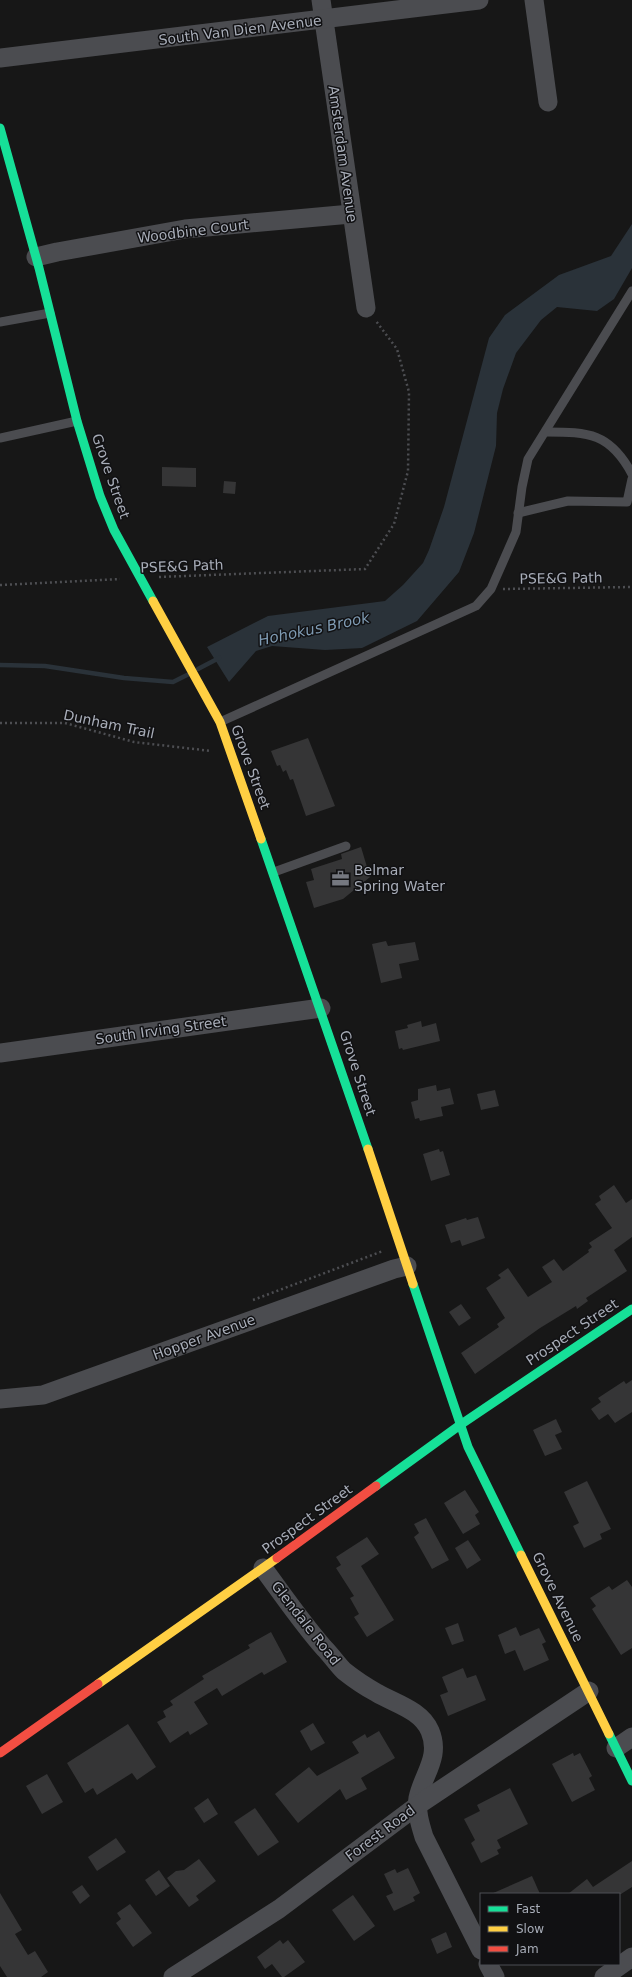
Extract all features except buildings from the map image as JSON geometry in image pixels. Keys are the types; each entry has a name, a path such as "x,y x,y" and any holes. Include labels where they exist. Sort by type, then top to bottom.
{"street":[{"name":"Amsterdam Avenue","path":"321,0 351,214 366,308"},
{"name":"South Van Dien Avenue","path":"0,58 324,20 479,0"},
{"path":"534,0 548,102"},
{"name":"Grove Street","path":"0,128 36,257 77,421 100,496 114,530 139,578 220,722 321,1008 460,1425"},
{"name":"Woodbine Court","path":"36,257 185,229 351,214"},
{"name":"South Irving Street","path":"0,1053 321,1008"},
{"name":"Hopper Avenue","path":"0,1399 43,1395 394,1269 407,1266"},
{"name":"Prospect Street","path":"0,1753 263,1568 460,1425 632,1308"},
{"name":"Grove Avenue","path":"460,1425 468,1447 632,1781"},
{"name":"Glendale Road","path":"263,1568 308,1629 343,1670 367,1687 414,1712 423,1720 430,1731 434,1744 433,1759 430,1771 422,1783 418,1805 419,1822 424,1837 480,1948"},
{"name":"Forest Road","path":"173,1977 279,1909 418,1805 589,1691"},
{"path":"616,1748 632,1737"},
{"path":"604,1977 632,1957"},
{"path":"489,1965 495,1977"}],"lane":[{"path":"220,722 476,606 491,589 516,532 522,486 528,459 632,291"},
{"path":"0,322 50,313"},
{"path":"0,438 77,421"},
{"path":"546,432 581,432 607,442 623,458 632,474"},
{"path":"518,513 568,501 627,502 632,479"},
{"path":"274,872 346,846"}],"path":[{"name":"PSE&G Path","path":"0,585 365,569 394,524 408,471 409,392 397,349 366,308"},
{"name":"PSE&G Path","path":"491,589 632,587"},
{"name":"Dunham Trail","path":"0,723 65,723 134,742 214,751"}],"water":[{"path":"632,224 632,268 614,299 597,311 557,307 541,320 516,353 503,389 497,413 496,446 474,533 459,572 417,621 362,648 325,650 272,646 256,651 229,682 207,647 268,616 385,601 403,585 423,563 444,507 489,338 505,315 559,275 611,256"}],"waterway":[{"name":"Hohokus Brook","path":"198,669 219,658"},
{"name":"Hohokus Brook","path":"0,665 45,666 124,678 173,682 187,675"}],"traffic: fast":[{"path":"0,128 39,268 77,421 100,496 114,530 153,601"},
{"path":"261,839 368,1149"},
{"path":"413,1284 468,1447 521,1555"},
{"path":"376,1486 460,1425 632,1309"},
{"path":"609,1734 632,1781"}],"traffic: slow":[{"path":"153,601 220,722 261,839"},
{"path":"368,1149 413,1284"},
{"path":"521,1555 609,1734"},
{"path":"98,1684 277,1558"}],"traffic: jam":[{"path":"277,1558 376,1486"},
{"path":"0,1753 98,1684"}],"place":[{"name":"Belmar Spring Water","path":"341,878"}]}
